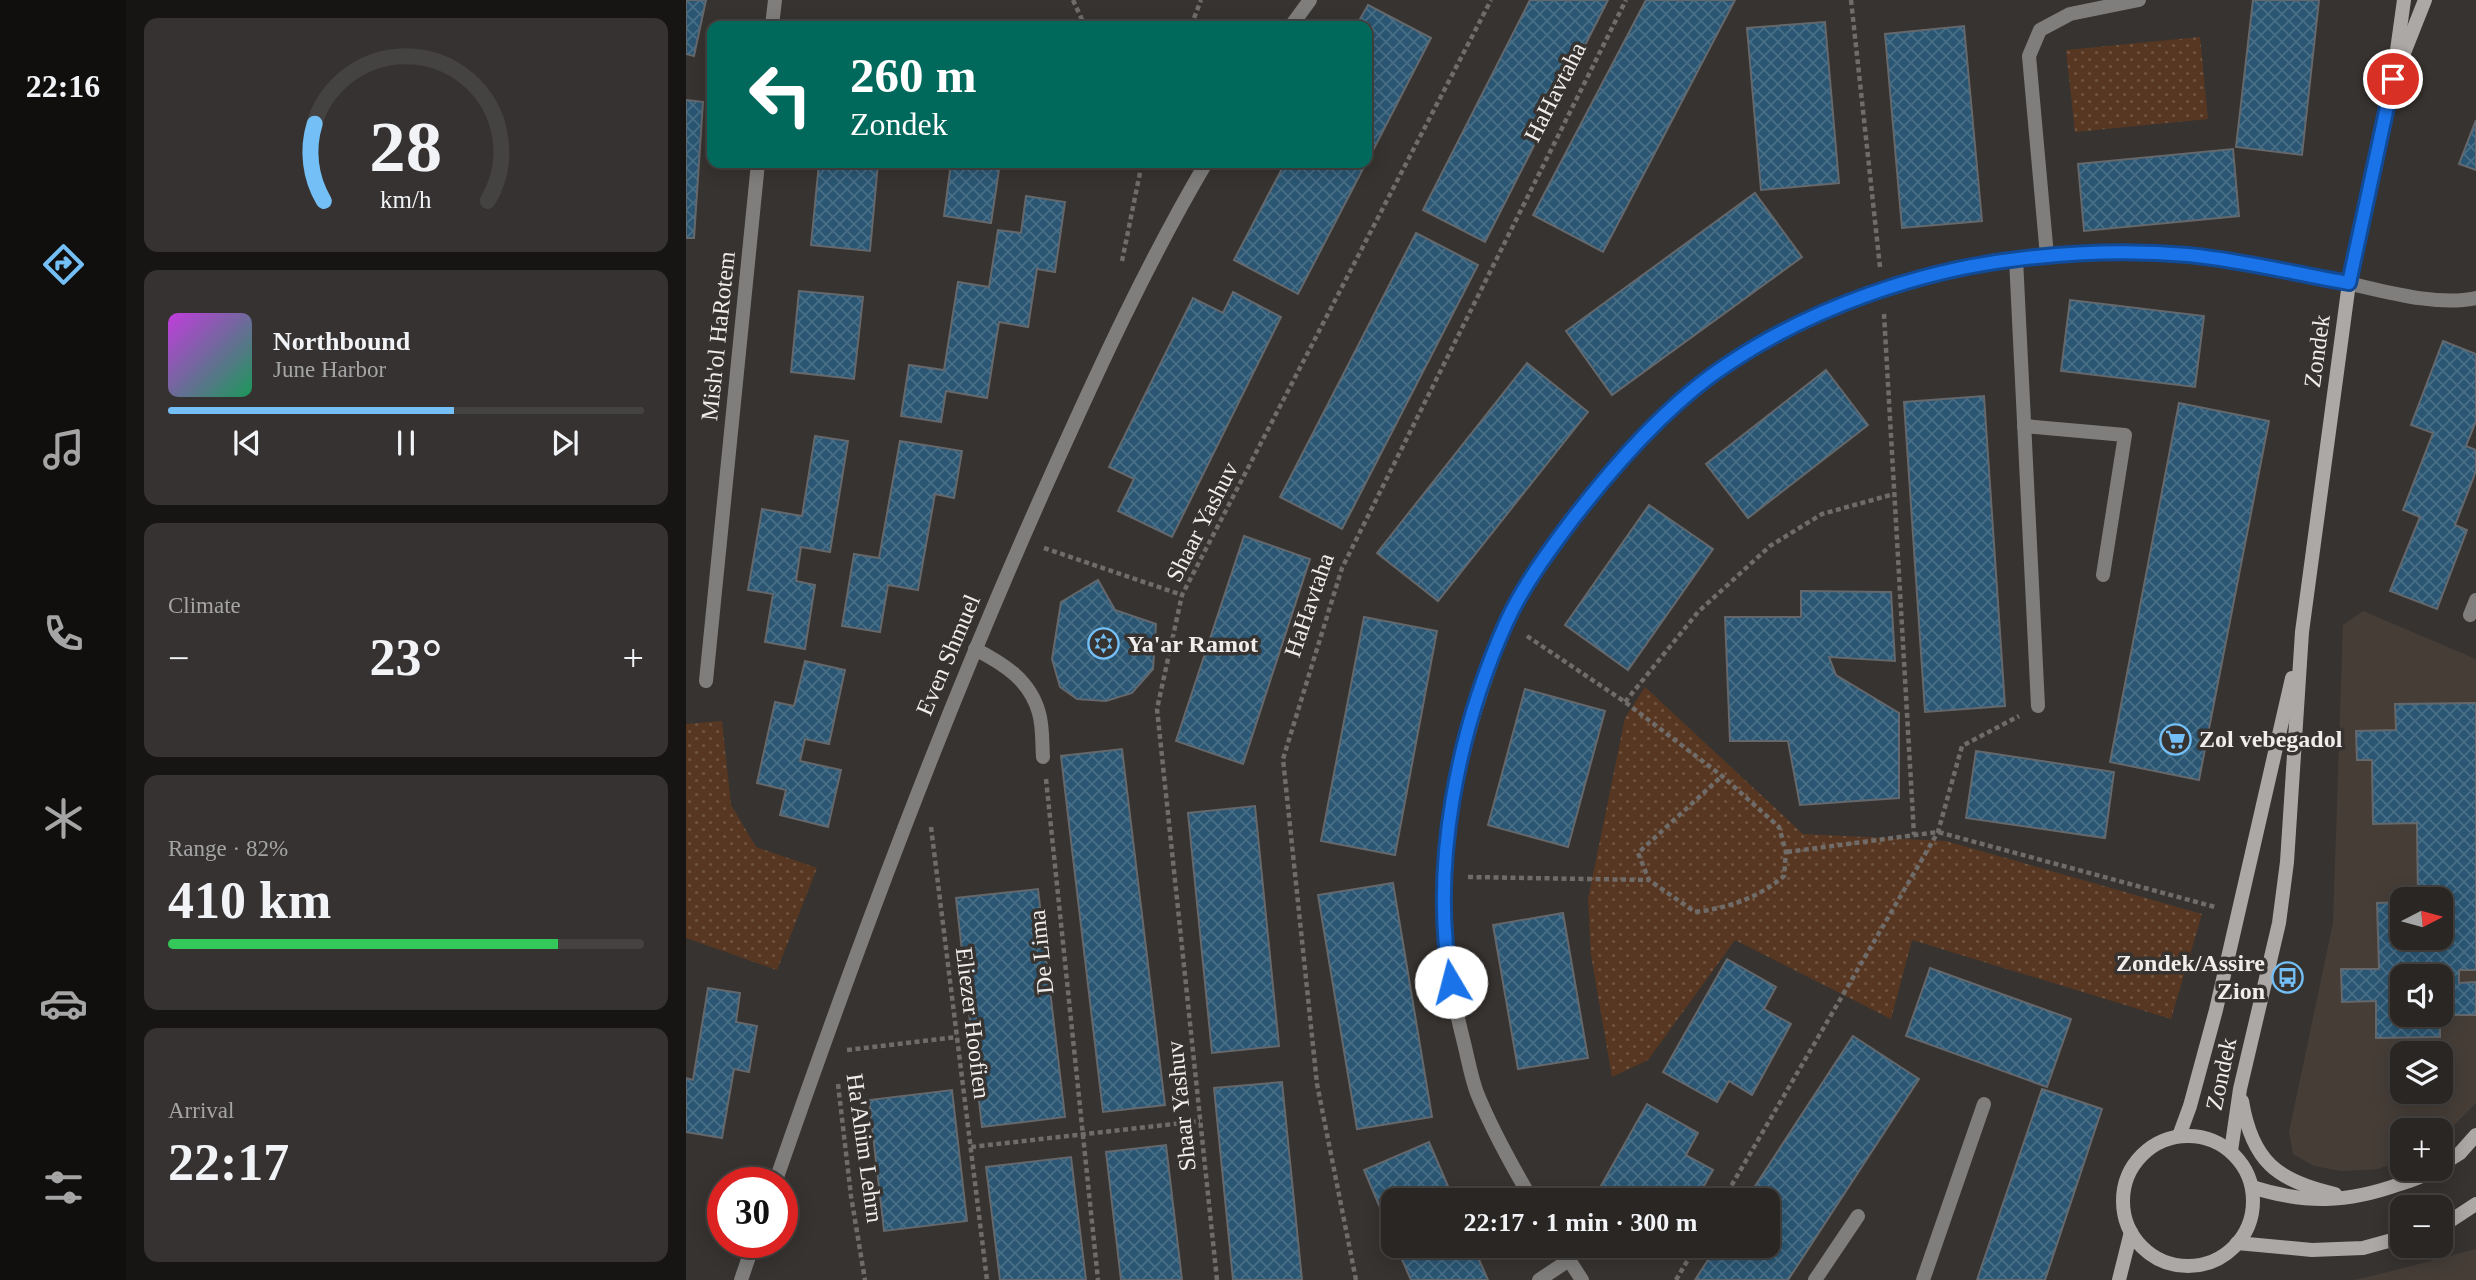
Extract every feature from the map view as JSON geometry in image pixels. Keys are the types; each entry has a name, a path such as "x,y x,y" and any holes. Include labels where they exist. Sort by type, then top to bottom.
{"street":[{"path":"773,21 775,0"},
{"path":"1295,21 1310,0"},
{"path":"2047,256 2029,56 2040,30 2070,14 2139,0"},
{"name":"Zondek","path":"2231,1151 2240,1089 2279,923 2287,862 2302,632 2349,283 2393,79 2404,0"},
{"name":"Zondek","path":"2393,79 2426,0"},
{"name":"Mish'ol HaRotem","path":"706,681 757,168"},
{"name":"Even Shmuel","path":"780,1167 831,1020 925,771 1021,540 1102,362 1203,168"},
{"path":"1525,1188 1477,1091 1459,1024 1447,962 1443,899 1460,759 1480,693 1507,622 1544,557 1593,493 1638,441 1730,362 1842,303 1960,269 2016,259 2127,252 2191,256 2349,283 2437,302 2458,302 2476,298"},
{"path":"2016,259 2038,706"},
{"path":"2024,426 2125,435 2103,575"},
{"path":"2470,615 2476,600"},
{"name":"Zondek","path":"2179,1136 2200,1071 2239,914 2302,632"},
{"path":"975,649 1003,663 1025,683 1039,713 1043,757"},
{"path":"2240,1089 2252,1142 2262,1158 2284,1176 2308,1188 2353,1198"},
{"path":"1923,1280 1984,1104"},
{"path":"2453,1157 2476,1135"},
{"path":"2179,1136 2206,1139 2231,1151 2241,1163 2252,1187 2251,1217 2237,1243 2208,1263 2183,1266 2158,1259 2143,1247 2131,1232 2124,1215 2126,1179 2135,1164 2147,1150 2162,1141 2179,1136"},
{"path":"2252,1187 2276,1195 2308,1200 2353,1198 2408,1181"},
{"path":"2453,1219 2476,1204"},
{"path":"1815,1280 1858,1216"},
{"path":"2119,1280 2131,1232"},
{"path":"2237,1243 2272,1248 2325,1250 2363,1248 2390,1241"},
{"path":"741,1280 749,1258"},
{"path":"1539,1280 1569,1260 1583,1280"},
{"path":"2176,1280 2183,1266"}],"path":[{"path":"1073,0 1083,21"},
{"path":"1193,21 1201,0"},
{"name":"Shaar Yashuv","path":"1217,1280 1157,709 1182,595 1491,0"},
{"name":"HaHavtaha","path":"1356,1280 1317,1084 1283,759 1342,568 1626,0"},
{"path":"1851,0 1882,290 1914,835"},
{"path":"1626,702 1698,612 1770,546 1822,514 1894,494"},
{"path":"1021,540 1182,595"},
{"path":"1445,877 1649,880 1695,912 1721,909 1767,891 1784,876 1787,852 1779,827 1722,776 1626,702 1507,622"},
{"path":"1730,1188 1938,832 1962,747 2038,706"},
{"name":"De Lima","path":"1043,757 1098,1280"},
{"path":"1649,880 1639,853 1722,776"},
{"name":"Eliezer Hoofien","path":"931,824 987,1280"},
{"path":"1787,852 1938,832 2239,914"},
{"name":"Ha'Ahim Lehrn","path":"831,1020 834,1052 957,1037"},
{"name":"Ha'Ahim Lehrn","path":"837,1078 851,1196 865,1280"},
{"path":"971,1147 1200,1121"},
{"path":"1676,1280 1689,1258"}],"shaded area":[{"path":"2200,37 2208,119 2075,132 2066,50"},
{"path":"2363,611 2476,659 2476,1103 2453,1126 2453,1118 2390,1118 2390,1165 2378,1169 2341,1171 2314,1166 2293,1154 2289,1132 2333,923 2343,625"},
{"path":"1645,687 1803,834 1946,841 2202,914 2171,1019 1912,940 1891,1019 1735,940 1648,1060 1612,1077 1591,955 1588,899 1625,718"},
{"path":"722,721 731,805 756,847 817,868 777,970 686,938 686,724"},
{"path":"2476,1249 2476,1280 2353,1280 2442,1258 2453,1258 2453,1255"}],"building":[{"path":"686,0 706,0 694,56 686,54"},
{"path":"1530,0 1608,0 1485,242 1423,210"},
{"path":"1646,0 1735,0 1603,252 1533,215"},
{"path":"2253,0 2319,0 2302,155 2236,147"},
{"path":"1368,5 1431,38 1372,152 1372,21 1359,21"},
{"path":"1825,22 1839,183 1761,190 1747,28"},
{"path":"1964,26 1982,221 1902,228 1885,34"},
{"path":"686,100 703,102 694,238 686,238"},
{"path":"2476,120 2476,170 2459,164"},
{"path":"2233,149 2239,216 2084,231 2078,164"},
{"path":"819,168 878,168 870,251 811,245"},
{"path":"950,168 999,168 991,223 944,216"},
{"path":"1282,168 1363,168 1298,294 1234,260"},
{"path":"1755,193 1802,257 1612,395 1566,331"},
{"path":"1026,196 1065,202 1055,272 1037,269 1028,327 999,322 987,398 946,391 941,422 901,416 909,365 944,370 958,282 989,287 998,230 1021,233"},
{"path":"1416,233 1478,265 1342,529 1280,497"},
{"path":"799,291 863,297 854,379 791,372"},
{"path":"1233,292 1281,317 1172,537 1118,511 1134,479 1109,467 1193,298 1223,313"},
{"path":"2070,300 2204,316 2195,387 2061,371"},
{"path":"2443,341 2476,354 2476,421 2466,446 2476,450 2476,471 2455,525 2467,530 2437,609 2390,591 2420,517 2403,510 2433,433 2411,425"},
{"path":"1527,363 1588,412 1438,601 1377,553"},
{"path":"1826,370 1868,425 1748,518 1706,464"},
{"path":"1984,396 2005,706 1925,712 1904,402"},
{"path":"2179,403 2269,421 2199,780 2110,762"},
{"path":"815,436 848,441 830,552 801,547 796,581 815,585 805,649 765,642 773,594 748,590 762,509 802,516"},
{"path":"900,441 962,451 954,498 935,494 918,590 888,585 880,632 842,626 854,554 879,558"},
{"path":"1649,505 1713,549 1628,670 1565,625"},
{"path":"1244,536 1310,559 1243,764 1176,741"},
{"name":"Ya'ar Ramot","path":"1098,580 1115,610 1156,624 1153,669 1132,693 1106,701 1077,699 1060,687 1052,659 1061,602"},
{"path":"1801,591 1891,592 1895,661 1829,657 1836,675 1899,713 1899,798 1800,805 1788,741 1730,741 1725,617 1801,617"},
{"path":"1364,617 1437,631 1395,855 1321,841"},
{"path":"805,661 845,670 829,744 805,739 800,761 841,770 828,827 780,815 786,790 757,783 775,702 794,706"},
{"path":"1525,689 1605,711 1568,847 1488,825"},
{"path":"2476,703 2476,970 2459,970 2459,983 2476,982 2476,1015 2453,1015 2453,964 2390,964 2390,1027 2440,1027 2440,1037 2376,1038 2376,1001 2342,1002 2341,969 2379,969 2377,903 2390,902 2390,950 2454,950 2454,887 2418,887 2417,823 2373,824 2372,760 2357,760 2356,731 2396,730 2395,704"},
{"path":"1122,749 1165,1105 1103,1112 1061,756"},
{"path":"1976,751 2114,772 2105,838 1966,818"},
{"path":"1255,806 1279,1046 1212,1053 1188,813"},
{"path":"1393,883 1432,1117 1357,1129 1318,895"},
{"path":"1038,889 1065,1117 982,1127 956,898"},
{"path":"1563,913 1588,1058 1518,1069 1493,925"},
{"path":"1727,959 1776,987 1764,1009 1791,1024 1752,1095 1729,1081 1717,1102 1663,1072"},
{"path":"1930,968 2071,1019 2047,1087 1906,1036"},
{"path":"708,988 740,993 736,1022 757,1026 749,1072 734,1069 722,1138 686,1132 686,1078 693,1080"},
{"path":"1853,1036 1919,1079 1788,1280 1695,1280 1709,1258 1780,1258 1780,1188 1754,1188"},
{"path":"1282,1082 1302,1280 1233,1280 1214,1088"},
{"path":"2042,1089 2102,1109 2045,1280 1977,1280"},
{"path":"952,1090 967,1221 884,1231 869,1100"},
{"path":"1647,1104 1698,1133 1686,1155 1713,1170 1703,1188 1600,1188"},
{"path":"1429,1142 1449,1188 1381,1188 1381,1210 1364,1170"},
{"path":"1166,1145 1182,1280 1121,1280 1106,1152"},
{"path":"1071,1157 1086,1280 1000,1280 986,1167"},
{"path":"1401,1258 1478,1258 1488,1280 1411,1280"}],"place":[{"name":"Ya'ar Ramot","path":"1104,644"},
{"name":"Zol vebegadol","path":"2176,739"},
{"name":"Zondek/Assire Zion","path":"2288,977"}],"route":[{"path":"1451,982 1443,899 1449,832 1460,759 1480,693 1507,622 1544,557 1593,493 1638,441 1730,362 1782,333 1842,303 1960,269 2016,259 2127,252 2191,256 2349,283 2393,79"}]}
